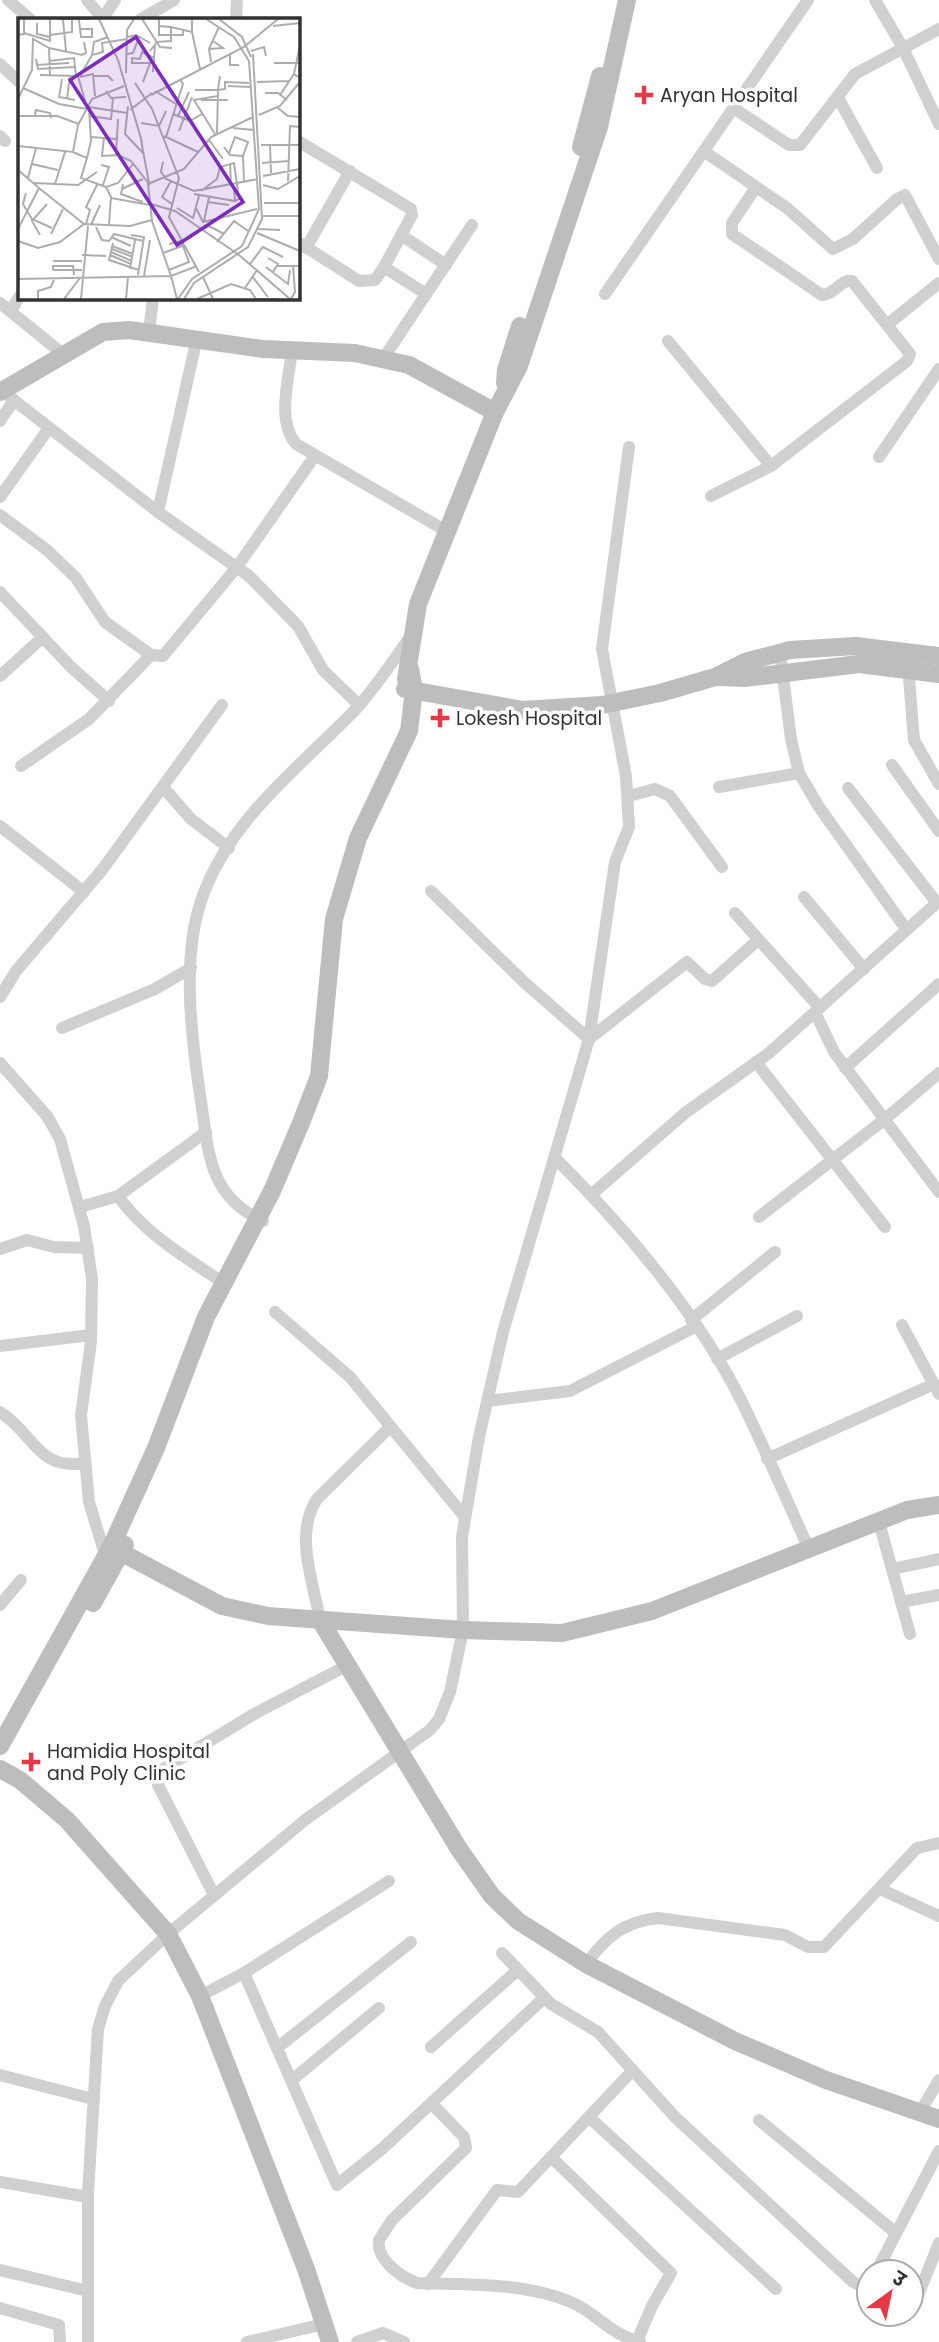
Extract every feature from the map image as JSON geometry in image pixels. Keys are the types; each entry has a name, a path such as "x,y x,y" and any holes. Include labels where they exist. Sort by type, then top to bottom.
{"street":[{"path":"8,0 29,18"},
{"path":"87,0 102,18"},
{"path":"104,18 115,0"},
{"path":"143,18 174,0"},
{"path":"236,18 237,0"},
{"path":"505,390 509,357 597,91 616,0"},
{"path":"0,1761 113,1557 313,1090 321,1060 334,919 358,838 409,731 412,634 418,604 495,412 519,366 604,112 627,0"},
{"path":"605,294 808,0"},
{"path":"874,0 903,48 939,124"},
{"path":"735,109 795,146 803,143 855,74 939,29"},
{"path":"0,64 18,81"},
{"path":"838,97 877,168"},
{"path":"299,142 350,172 411,209 412,215 375,280 359,281 302,245 350,172"},
{"path":"705,152 804,222 826,245 836,250 905,195 939,259"},
{"path":"711,496 771,466 908,361 908,349 852,281 846,281 833,292 822,295 732,234 732,223 756,187"},
{"path":"383,359 472,225"},
{"path":"401,235 446,265"},
{"path":"384,267 426,294"},
{"path":"888,324 939,283"},
{"path":"11,312 18,299"},
{"path":"149,332 153,299"},
{"path":"0,303 63,354"},
{"path":"0,421 6,394 63,354 103,332 129,330 263,349 355,353 383,359 409,365 495,412"},
{"path":"158,512 197,338"},
{"path":"668,341 771,466"},
{"path":"292,350 286,427 296,444 314,457 448,532"},
{"path":"879,457 939,369"},
{"path":"6,394 158,512 237,567 298,626 323,670 359,705"},
{"path":"0,497 49,428"},
{"path":"88,2342 88,2197 98,2029 105,2006 118,1981 168,1934 305,1821 402,1752 439,1719 450,1692 463,1630 464,1516 487,1401 526,1248 556,1159 589,1039 615,862 629,827 629,796 614,702 604,669 603,649 629,447"},
{"path":"0,516 47,550 76,578 105,622 151,655 167,655 237,567 314,457"},
{"path":"0,592 109,701"},
{"path":"259,1219 227,1197 217,1183 206,1132 193,1037 191,968 200,904 208,883 258,805 359,705 412,634"},
{"path":"0,676 43,637"},
{"path":"715,677 745,662 780,653 833,645 910,659 939,674"},
{"path":"780,653 790,738 799,773 819,807 906,929"},
{"path":"22,766 64,738 109,701 151,655"},
{"path":"410,690 523,710 614,702 715,677 783,673 939,656"},
{"path":"910,659 915,740 939,784"},
{"path":"0,997 16,971 84,892 222,705"},
{"path":"892,765 939,831"},
{"path":"719,788 799,773"},
{"path":"163,787 191,819 229,848"},
{"path":"592,1195 685,1114 756,1062 938,902 848,788"},
{"path":"629,796 655,789 670,796 722,867"},
{"path":"0,826 84,892"},
{"path":"431,891 525,983 589,1039"},
{"path":"804,897 864,969"},
{"path":"735,913 817,1010 845,1068 939,1192"},
{"path":"589,1039 687,962 705,979 712,981 758,940"},
{"path":"62,1028 144,994 191,968"},
{"path":"845,1068 939,984"},
{"path":"756,1062 885,1227"},
{"path":"1,1065 47,1116 60,1139 80,1207 92,1279 91,1335 81,1415 85,1463 89,1502 113,1557 222,1606 268,1616 463,1630 562,1633 652,1611 907,1510 939,1505"},
{"path":"759,1216 885,1119 939,1073"},
{"path":"80,1207 118,1196 206,1132"},
{"path":"556,1159 592,1195 646,1260 716,1359 743,1404 809,1549"},
{"path":"118,1196 131,1215 155,1237 222,1282"},
{"path":"0,1746 113,1557 222,1282 259,1219"},
{"path":"0,1249 27,1240 54,1247 88,1248"},
{"path":"487,1401 570,1391 693,1324 775,1252"},
{"path":"275,1312 350,1377 464,1516"},
{"path":"716,1359 797,1315"},
{"path":"767,1459 937,1389 902,1325"},
{"path":"0,1346 91,1335"},
{"path":"0,1412 51,1461 65,1466 85,1463"},
{"path":"390,1427 317,1499 309,1511 304,1533 320,1620 460,1849 492,1896 518,1921 586,1964 735,2041 826,2080 939,2119"},
{"path":"879,1522 910,1634"},
{"path":"892,1569 939,1559"},
{"path":"0,1605 21,1580"},
{"path":"901,1602 939,1595"},
{"path":"214,1895 159,1785 160,1771 256,1713 348,1665"},
{"path":"0,1769 20,1780 66,1820 168,1934 200,1996 302,2258 330,2342"},
{"path":"586,1964 613,1932 643,1920 658,1918 785,1935 808,1947 824,1947 917,1848 939,1843"},
{"path":"200,1996 244,1973 389,1881"},
{"path":"880,1889 939,1916"},
{"path":"277,2048 411,1941"},
{"path":"502,1953 544,1998 598,2032 702,2142 855,2276"},
{"path":"431,2047 518,1970"},
{"path":"244,1973 337,2185 432,2104 544,1998"},
{"path":"292,2080 379,2008"},
{"path":"428,2284 497,2190 518,2192 634,2070"},
{"path":"0,2075 93,2099"},
{"path":"920,2112 939,2080"},
{"path":"432,2104 464,2137 466,2148 392,2220 379,2240 381,2255 407,2280 428,2284 486,2284 550,2295 574,2304 611,2330 639,2342 652,2305 671,2273 551,2157"},
{"path":"589,2117 776,2289"},
{"path":"759,2120 897,2233"},
{"path":"884,2258 939,2151"},
{"path":"0,2182 88,2197"},
{"path":"925,2278 939,2243"},
{"path":"0,2270 88,2291"},
{"path":"0,2308 59,2325 60,2342"},
{"path":"247,2342 324,2324"},
{"path":"357,2342 383,2333 404,2342"}],"place":[{"name":"Aryan Hospital","path":"644,95"},
{"name":"Lokesh Hospital","path":"440,718"},
{"name":"Hamidia Hospital and Poly Clinic","path":"31,1762"}]}
